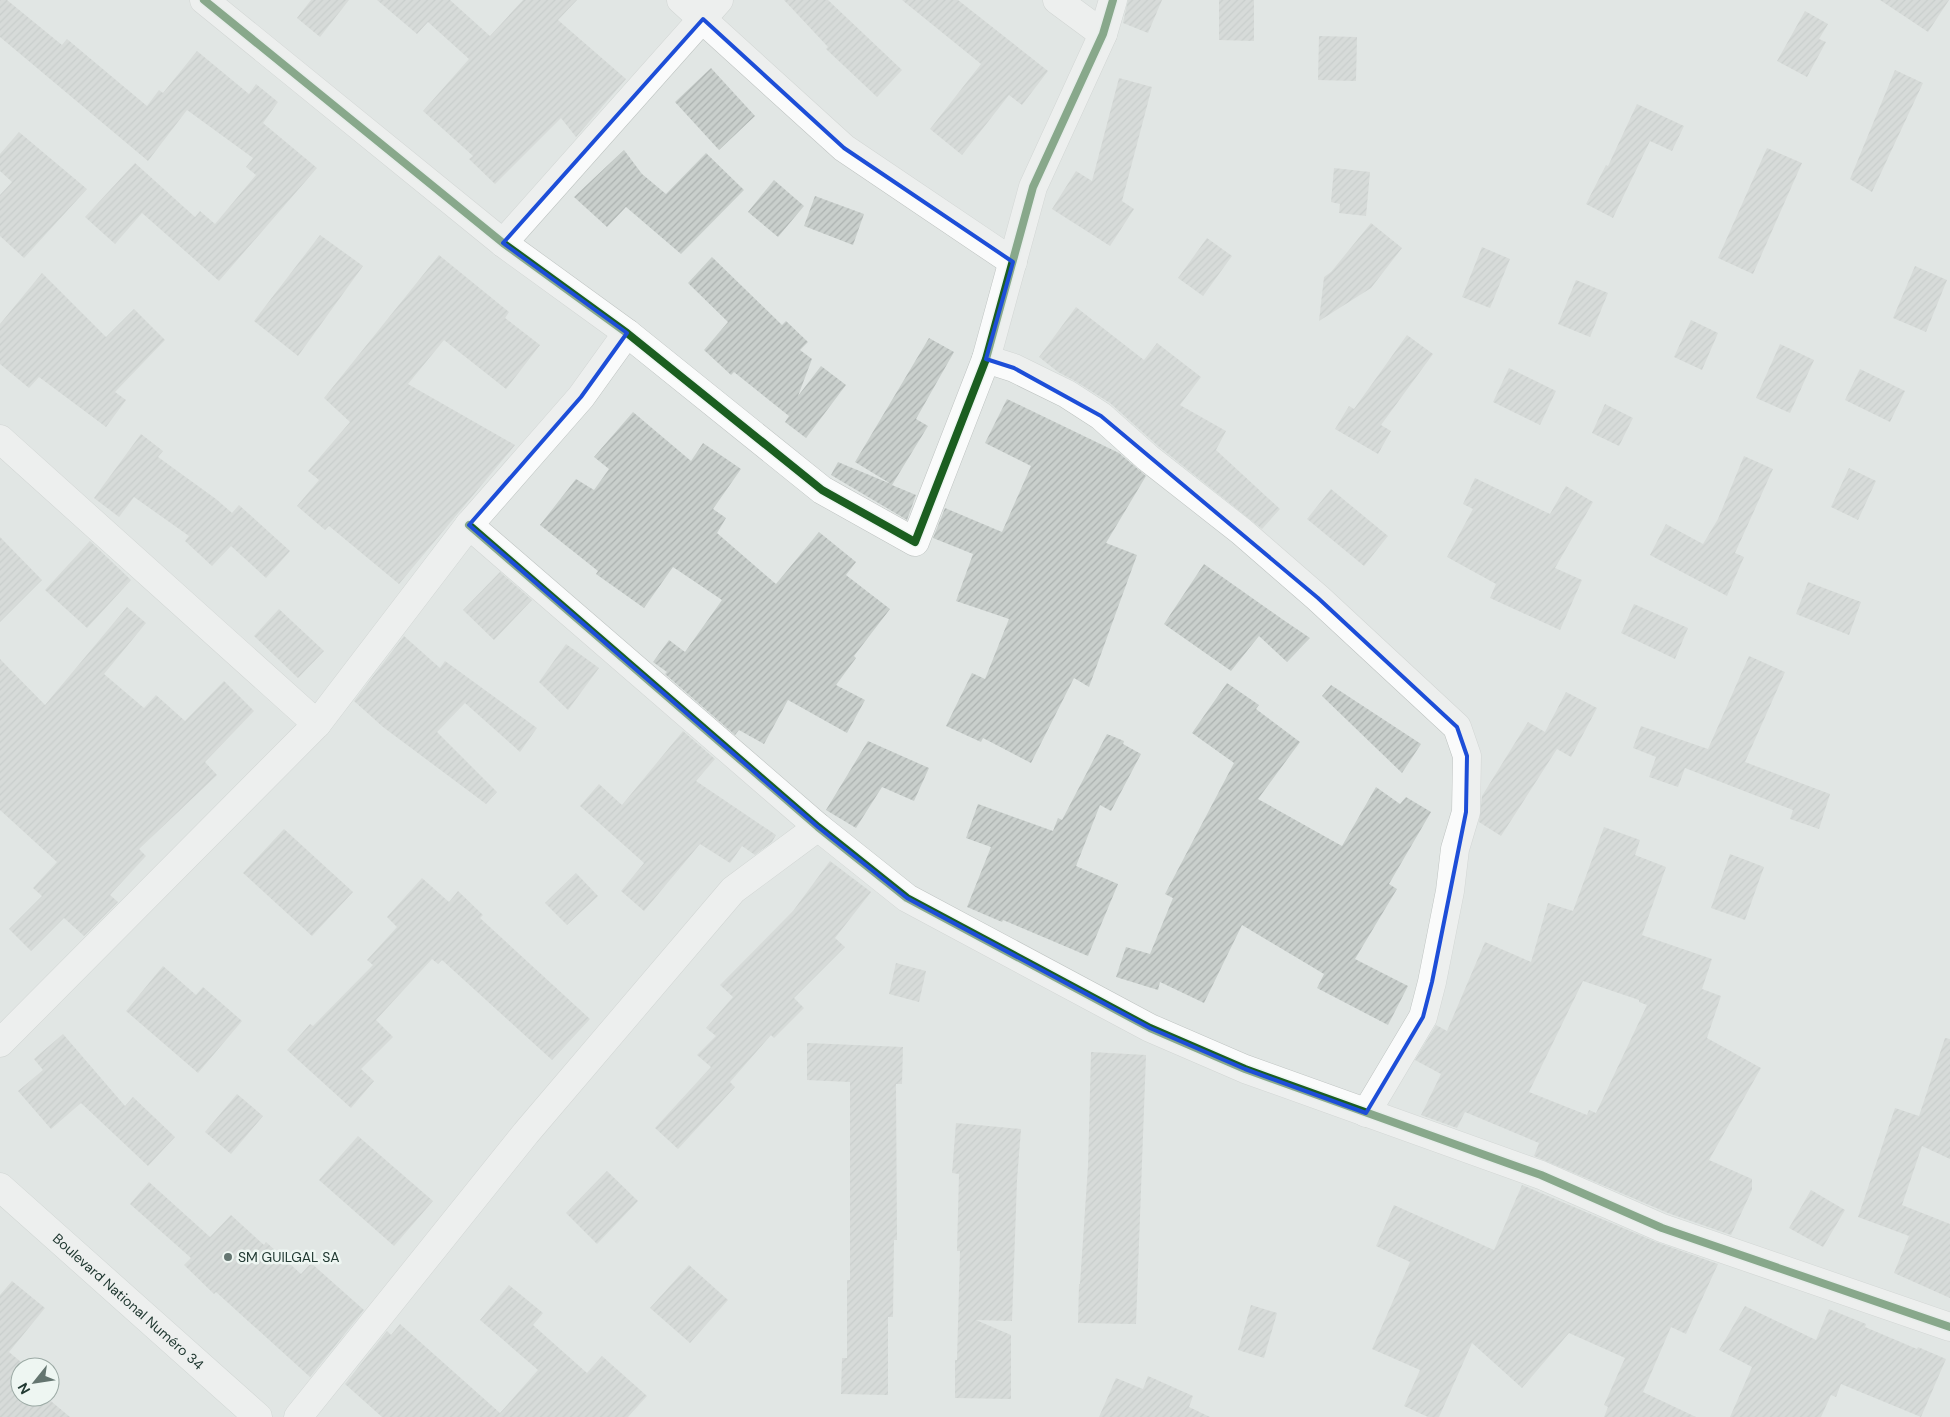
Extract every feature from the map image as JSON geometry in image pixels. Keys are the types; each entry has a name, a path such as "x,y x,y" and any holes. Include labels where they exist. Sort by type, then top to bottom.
{"street":[{"path":"204,0 503,243 627,333 822,490 915,542 986,359 1033,187 1103,34 1113,0"},
{"path":"681,0 711,9 844,148 1013,262"},
{"path":"1057,0 1103,34"},
{"path":"503,243 711,9"},
{"path":"0,1043 317,724 469,525 581,397 627,333"},
{"path":"986,359 1014,368 1067,394 1101,416 1148,458 1241,531 1318,598 1457,727 1468,756 1466,812 1455,849 1450,892 1432,982 1423,1017 1366,1112"},
{"path":"0,439 317,724"},
{"path":"469,525 818,827 907,898 1150,1028 1245,1069 1541,1175 1662,1228 1950,1327"},
{"path":"298,1417 526,1133 733,890 818,827"},
{"name":"Boulevard National Numéro 34","path":"0,1187 258,1417"}],"highlighted area":[{"path":"703,19 844,148 1013,262 986,359 1014,368 1101,416 1318,598 1457,727 1467,756 1466,812 1432,982 1423,1017 1366,1113 1245,1069 1150,1028 907,898 818,827 469,525 581,397 627,333 503,243"}],"building":[{"path":"0,0 7,0 62,45 67,39 147,106 159,90 163,93 197,51 249,94 256,84 278,102 263,123 317,168 219,281 142,213 115,244 85,217 135,163 195,217 200,211 215,224 256,175 246,167 253,158 187,110 148,161 0,37"},
{"path":"311,0 349,0 320,37 297,18"},
{"path":"377,0 450,0 490,36 523,0 577,0 558,20 626,79 576,137 561,118 495,184 469,159 473,156 423,111 469,59 428,22 417,34"},
{"path":"784,0 828,0 902,70 877,97 826,49 828,47"},
{"path":"902,0 958,0 1048,71 1022,105 1009,95 962,155 930,129 981,64"},
{"path":"1128,0 1162,0 1148,33 1123,23"},
{"path":"1219,0 1254,0 1254,41 1219,40"},
{"path":"1880,0 1949,0 1928,32"},
{"path":"1805,11 1828,24 1819,39 1826,42 1807,77 1777,61"},
{"path":"1319,36 1357,37 1356,81 1318,80"},
{"path":"711,68 755,116 719,150 675,102"},
{"path":"1895,70 1923,83 1872,192 1850,179"},
{"path":"1119,78 1152,87 1122,201 1134,209 1110,246 1052,209 1076,171 1092,181"},
{"path":"1637,104 1684,126 1672,151 1650,141 1613,218 1586,204 1606,165 1608,166"},
{"path":"19,132 87,189 24,258 0,236 0,195 12,182 0,171 0,154"},
{"path":"1767,148 1802,163 1753,274 1718,258"},
{"path":"624,150 642,174 666,194 706,153 744,190 681,254 626,207 607,227 574,197"},
{"path":"1334,168 1370,172 1366,216 1339,213 1340,204 1331,202"},
{"path":"774,180 804,206 778,237 748,212"},
{"path":"815,196 864,214 853,245 804,226"},
{"path":"1371,223 1402,248 1371,288 1319,321 1324,277 1331,272"},
{"path":"320,235 363,266 298,356 254,321"},
{"path":"1207,238 1232,256 1203,296 1178,278"},
{"path":"1482,247 1510,259 1490,308 1462,297"},
{"path":"439,255 509,312 505,318 540,345 506,389 444,340 408,384 515,445 399,584 329,526 325,530 297,506 319,480 308,471 350,422 324,398"},
{"path":"712,257 782,325 786,321 808,342 800,350 812,359 798,396 821,366 846,385 806,438 785,422 789,416 734,372 731,375 704,350 728,322 688,283"},
{"path":"1915,266 1947,280 1926,332 1893,318"},
{"path":"42,273 106,337 134,309 165,340 115,392 126,400 106,427 39,377 29,388 0,364 0,324"},
{"path":"1576,280 1608,293 1590,337 1558,324"},
{"path":"1076,307 1144,360 1157,343 1201,377 1180,405 1226,431 1216,450 1280,509 1262,529 1158,446 1110,403 1058,372 1039,357"},
{"path":"1691,320 1718,333 1702,370 1674,357"},
{"path":"1407,335 1433,354 1381,425 1391,431 1378,454 1335,429 1349,406 1354,409"},
{"path":"929,338 954,352 916,419 928,426 892,485 916,495 907,520 831,475 838,462 891,484 855,462"},
{"path":"1780,344 1814,360 1790,413 1756,398"},
{"path":"1509,368 1556,391 1540,425 1493,402"},
{"path":"1860,369 1905,391 1890,422 1845,400"},
{"path":"1007,399 1119,453 1146,476 1106,543 1137,555 1089,687 1074,678 1031,763 983,738 981,742 946,726 972,673 985,679 1009,619 956,601 973,554 933,538 945,508 1002,532 1031,466 985,443"},
{"path":"1605,404 1633,418 1619,446 1592,433"},
{"path":"633,412 691,461 703,443 741,469 713,509 726,518 717,533 776,584 819,532 856,562 846,575 890,609 854,656 856,658 836,685 865,700 847,733 788,700 764,744 739,730 735,735 665,674 667,672 653,662 669,640 685,652 722,600 673,567 644,608 596,574 598,571 540,525 576,479 594,490 609,469 594,457"},
{"path":"141,434 163,451 158,457 216,499 232,513 239,505 290,551 266,578 231,546 212,566 185,541 189,536 134,497 119,517 94,498"},
{"path":"1744,456 1773,469 1735,553 1744,557 1727,596 1650,555 1666,524 1703,544 1718,519"},
{"path":"1849,468 1876,481 1858,520 1831,507"},
{"path":"1475,478 1550,514 1566,486 1593,502 1555,568 1582,580 1560,630 1490,598 1496,584 1447,557 1473,509 1463,504"},
{"path":"1331,489 1388,536 1364,566 1307,519"},
{"path":"0,537 42,580 0,622"},
{"path":"90,541 131,580 87,628 45,590"},
{"path":"1204,564 1310,638 1287,662 1259,636 1231,671 1164,624"},
{"path":"500,572 532,600 494,640 463,610"},
{"path":"1808,582 1861,602 1849,635 1796,614"},
{"path":"1634,604 1688,628 1675,659 1621,633"},
{"path":"127,607 146,623 104,674 144,708 156,695 185,721 224,681 254,711 205,762 217,775 139,849 146,856 110,895 118,902 84,936 64,918 31,951 9,929 42,896 33,888 57,862 0,810 0,659 45,705"},
{"path":"279,609 324,651 298,678 254,636"},
{"path":"404,636 440,668 445,661 537,728 520,752 465,703 437,732 497,792 486,804 383,727 354,701"},
{"path":"566,644 599,668 568,710 539,682"},
{"path":"1749,656 1785,672 1745,762 1830,794 1819,829 1790,819 1793,810 1685,768 1678,787 1649,777 1656,757 1633,748 1641,726 1708,749"},
{"path":"1227,683 1259,705 1256,709 1300,742 1258,799 1342,846 1376,787 1400,804 1406,797 1431,812 1389,884 1397,889 1355,959 1408,986 1388,1025 1317,988 1324,974 1242,925 1204,1003 1160,982 1158,990 1116,977 1126,947 1150,954 1173,898 1165,894 1234,763 1192,733"},
{"path":"1331,685 1421,744 1402,773 1322,696"},
{"path":"1566,692 1597,708 1571,757 1557,749 1501,836 1479,822 1482,796 1528,722 1545,732"},
{"path":"683,731 715,759 696,781 776,835 772,842 755,855 742,846 730,863 700,844 644,911 621,891 644,863 580,806 599,784 622,805"},
{"path":"1107,734 1124,741 1123,744 1141,754 1111,811 1100,805 1076,866 1118,884 1088,956 967,907 991,847 966,838 978,804 1053,831 1058,818 1062,820"},
{"path":"868,741 929,768 914,801 882,787 856,828 826,810"},
{"path":"1604,827 1640,840 1635,855 1666,867 1642,935 1712,959 1702,989 1721,996 1707,1038 1761,1068 1709,1160 1752,1179 1752,1190 1731,1235 1668,1213 1534,1156 1539,1143 1465,1112 1457,1128 1421,1115 1441,1074 1415,1060 1436,1025 1447,1031 1485,942 1531,962 1548,903 1573,911","holes":["1583,981 1639,1000 1639,1002 1647,1005 1596,1113 1589,1110 1587,1115 1529,1092"]},
{"path":"284,829 353,892 312,936 243,873"},
{"path":"1730,854 1764,867 1745,920 1711,908"},
{"path":"830,861 871,892 835,938 845,947 794,998 804,1008 774,1038 771,1035 730,1082 735,1087 678,1149 655,1128 711,1067 697,1055 716,1036 706,1028 733,997 720,985 793,911"},
{"path":"576,873 598,896 567,925 545,903"},
{"path":"422,878 449,902 458,891 483,915 480,918 590,1019 552,1060 442,960 438,964 432,959 376,1020 393,1037 361,1069 374,1081 351,1108 287,1050 310,1024 313,1026 373,965 367,960 397,927 387,917"},
{"path":"896,963 926,971 919,1002 889,994"},
{"path":"163,966 196,995 203,987 242,1021 198,1073 126,1011"},
{"path":"63,1034 125,1106 133,1097 175,1137 148,1166 81,1103 51,1129 18,1091 43,1070 34,1059"},
{"path":"1945,1038 1950,1039 1950,1159 1922,1146 1902,1205 1950,1224 1950,1298 1894,1273 1909,1236 1858,1217 1895,1108 1919,1116"},
{"path":"807,1043 903,1047 902,1084 896,1084 897,1240 894,1240 893,1317 888,1317 888,1395 841,1394 842,1358 847,1358 847,1280 850,1280 850,1082 807,1080"},
{"path":"1091,1052 1146,1055 1136,1324 1078,1323 1088,1166"},
{"path":"237,1094 263,1116 231,1154 205,1132"},
{"path":"956,1123 1021,1129 1017,1180 1012,1321 976,1320 1011,1335 1011,1399 955,1398 960,1251 957,1251 959,1174 952,1173"},
{"path":"358,1136 433,1201 394,1246 319,1180"},
{"path":"607,1171 638,1201 597,1244 566,1213"},
{"path":"149,1182 210,1237 231,1215 264,1245 266,1242 301,1274 311,1263 364,1310 310,1377 216,1292 214,1294 184,1265 191,1258 130,1204"},
{"path":"1522,1185 1656,1242 1718,1264 1686,1334 1671,1327 1643,1392 1696,1417 1604,1417 1608,1407 1604,1405 1625,1358 1569,1333 1522,1388 1472,1343 1439,1417 1428,1417 1404,1406 1420,1370 1372,1349 1410,1262 1376,1246 1394,1205 1494,1250"},
{"path":"1811,1190 1845,1210 1823,1247 1789,1228"},
{"path":"689,1265 728,1300 690,1343 650,1308"},
{"path":"12,1281 45,1308 9,1352 15,1357 10,1357 10,1407 58,1407 70,1417 0,1417 0,1295"},
{"path":"509,1285 543,1313 533,1325 587,1373 602,1356 647,1396 628,1417 382,1417 345,1384 387,1331 391,1335 400,1324 500,1413 538,1370 480,1320"},
{"path":"1251,1305 1277,1313 1264,1358 1238,1350"},
{"path":"1745,1306 1816,1340 1829,1309 1866,1324 1865,1327 1946,1359 1921,1417 1841,1384 1836,1397 1831,1395 1821,1417 1730,1417 1752,1367 1719,1350"},
{"path":"1148,1376 1193,1396 1189,1407 1210,1417 1099,1417 1116,1378 1143,1389"}],"cycle path":[{"path":"204,0 503,243 627,333 822,490 915,542 986,359 1033,187 1103,34 1113,0"},
{"path":"469,525 818,827 907,898 1150,1028 1245,1069 1541,1175 1662,1228 1950,1327"}],"place":[{"name":"SM GUILGAL SA","path":"228,1257"}]}
